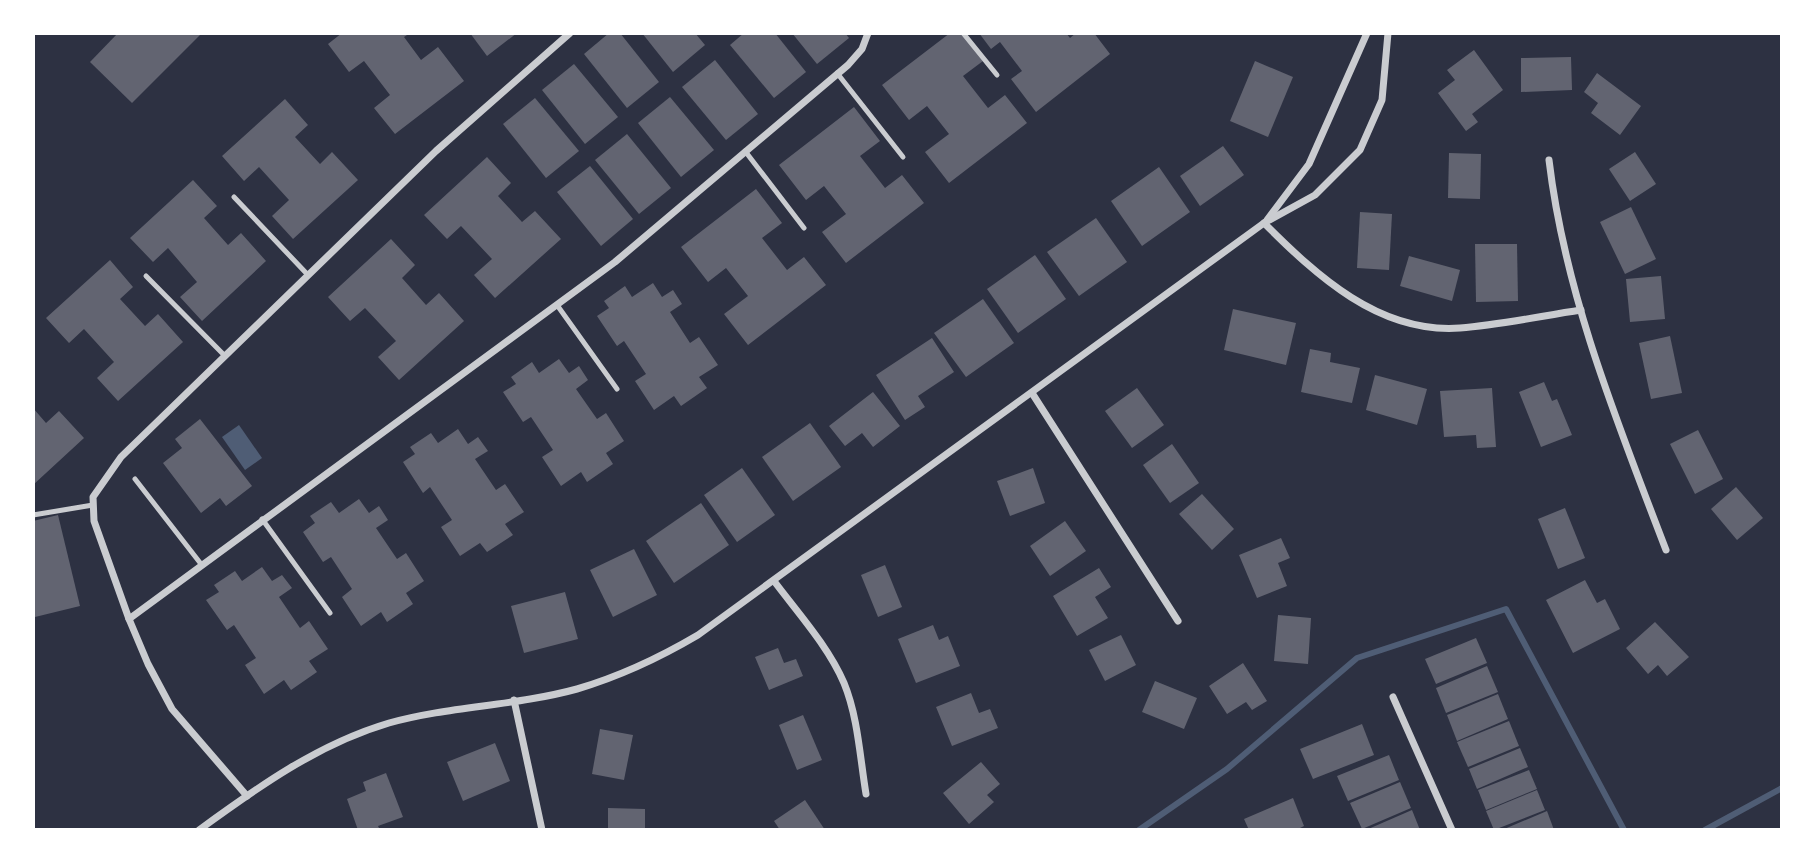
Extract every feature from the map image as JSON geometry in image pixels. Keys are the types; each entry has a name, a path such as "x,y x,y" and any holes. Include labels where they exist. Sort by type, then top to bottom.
{"street":[{"path":"247,796 172,709 148,664 94,521 93,497 104,477 121,457 436,150 570,33"},
{"path":"129,619 615,262 837,74 862,49 868,33"},
{"path":"1264,223 1308,164 1367,33"},
{"path":"199,830 293,765 366,731 419,716 575,689 628,673 698,635 1264,223 1315,195 1360,150 1382,100 1388,33"},
{"path":"1549,160 1556,214 1581,310 1620,429 1667,550"},
{"path":"1264,223 1329,284 1368,307 1407,321 1435,327 1459,328 1581,310"},
{"path":"1032,393 1178,621"},
{"path":"774,580 833,662 844,684 851,704 866,794"},
{"path":"1392,697 1452,830"},
{"path":"514,700 542,830"}],"lane":[{"path":"963,33 997,75"},
{"path":"837,74 903,157"},
{"path":"746,151 804,228"},
{"path":"234,197 308,275"},
{"path":"146,276 225,356"},
{"path":"557,305 617,389"},
{"path":"135,479 201,564"},
{"path":"33,515 93,505"},
{"path":"262,519 331,613"}],"water":[{"path":"239,425 262,458 245,470 222,437"}],"building":[{"path":"118,33 202,33 132,103 90,62"},
{"path":"342,33 410,33 404,37 421,60 438,47 464,81 395,134 374,108 390,95 364,61 349,72 328,44"},
{"path":"470,33 517,33 487,56"},
{"path":"609,33 620,33 659,82 627,108 584,54"},
{"path":"642,33 695,33 705,45 673,72"},
{"path":"744,33 775,33 806,72 774,98 730,45"},
{"path":"792,33 845,33 849,38 817,64"},
{"path":"950,33 962,33 983,61 963,76 988,108 1005,95 1027,123 949,183 925,152 949,134 927,106 909,120 882,85"},
{"path":"979,33 1066,33 1070,38 1076,33 1094,33 1110,54 1036,112 1011,79 1022,71 1000,42 991,49"},
{"path":"1474,50 1503,90 1472,114 1478,122 1466,131 1438,93 1455,80 1447,70"},
{"path":"1571,57 1572,90 1521,92 1521,58"},
{"path":"715,60 758,114 726,140 682,87"},
{"path":"1255,61 1293,77 1268,137 1230,121"},
{"path":"574,64 618,117 585,144 542,90"},
{"path":"1597,73 1641,106 1620,135 1591,113 1598,103 1584,92"},
{"path":"670,97 714,150 681,177 638,123"},
{"path":"535,98 579,151 546,178 503,124"},
{"path":"285,99 308,125 295,137 320,164 332,152 358,180 293,239 272,216 289,200 259,167 244,181 222,156"},
{"path":"854,107 880,141 860,156 885,188 902,175 924,203 846,263 822,232 846,214 824,186 806,200 779,165"},
{"path":"627,134 671,188 639,214 595,160"},
{"path":"1223,146 1244,175 1200,206 1180,176"},
{"path":"1635,152 1656,184 1630,201 1609,169"},
{"path":"1449,153 1481,154 1480,199 1448,198"},
{"path":"487,157 511,183 498,196 522,222 535,211 561,239 495,298 474,275 492,259 461,226 447,239 424,215"},
{"path":"590,166 633,219 601,246 557,192"},
{"path":"1159,167 1190,212 1142,246 1111,201"},
{"path":"193,180 217,206 204,218 228,245 241,233 266,261 202,321 180,297 197,282 168,248 153,262 130,238"},
{"path":"756,189 782,223 762,238 787,270 804,257 826,285 748,345 724,314 748,296 726,268 708,282 681,247"},
{"path":"1631,207 1656,259 1625,274 1600,222"},
{"path":"1360,212 1392,214 1389,270 1357,268"},
{"path":"1096,218 1127,262 1079,296 1047,252"},
{"path":"391,239 415,265 402,278 426,305 439,293 464,321 399,380 378,357 396,341 365,308 350,321 328,297"},
{"path":"1475,244 1517,244 1518,301 1476,302"},
{"path":"1035,255 1066,299 1018,333 987,289"},
{"path":"1409,256 1460,270 1452,301 1400,286"},
{"path":"110,260 133,287 120,299 145,326 158,314 183,342 118,401 97,378 114,362 84,329 69,343 46,318"},
{"path":"1661,276 1665,319 1630,322 1626,279"},
{"path":"653,283 662,297 673,290 682,304 670,312 690,343 699,337 718,365 699,377 707,388 681,406 674,396 654,410 635,381 646,374 624,341 617,346 597,316 609,308 604,301 625,286 632,297"},
{"path":"983,299 1014,343 966,377 934,333"},
{"path":"1233,309 1296,323 1286,365 1224,350"},
{"path":"1670,336 1682,393 1651,399 1639,343"},
{"path":"932,338 954,372 918,396 925,407 905,420 876,375"},
{"path":"1310,349 1331,353 1330,362 1360,368 1352,403 1301,392"},
{"path":"559,359 569,373 579,366 588,380 576,389 597,419 606,413 624,441 606,453 613,464 587,482 581,472 561,486 542,457 553,450 531,417 523,422 503,392 516,384 511,377 532,362 539,373"},
{"path":"1375,375 1427,389 1417,425 1366,410"},
{"path":"1544,382 1552,401 1557,399 1572,435 1541,447 1519,392"},
{"path":"1137,388 1164,425 1132,448 1105,411"},
{"path":"1492,388 1496,447 1477,448 1476,435 1444,437 1440,391"},
{"path":"873,392 900,426 873,447 862,433 845,446 829,426"},
{"path":"33,408 46,423 59,411 84,438 33,485"},
{"path":"200,419 252,486 226,506 220,498 201,513 163,463 182,448 175,439"},
{"path":"810,423 841,467 793,501 762,457"},
{"path":"458,429 468,444 478,437 488,451 475,459 496,490 505,484 524,512 505,524 513,535 487,552 480,543 460,556 441,527 452,520 430,487 423,493 403,462 415,454 410,447 431,433 438,443"},
{"path":"1698,430 1723,479 1695,494 1670,444"},
{"path":"1172,444 1199,483 1170,503 1143,465"},
{"path":"742,468 775,515 737,542 704,495"},
{"path":"1033,468 1045,503 1010,516 997,481"},
{"path":"1736,487 1763,518 1737,540 1711,509"},
{"path":"1202,494 1234,529 1212,550 1179,514"},
{"path":"359,499 369,513 379,506 388,520 376,528 397,559 406,553 424,581 406,593 413,604 387,622 381,612 361,626 342,597 352,589 331,557 323,562 303,532 315,523 310,516 331,502 339,513"},
{"path":"701,503 729,545 674,583 646,541"},
{"path":"1565,508 1585,558 1558,569 1538,519"},
{"path":"58,515 80,606 35,617 33,521"},
{"path":"1065,521 1086,551 1050,576 1030,546"},
{"path":"1281,538 1290,558 1278,563 1287,586 1257,598 1239,555"},
{"path":"634,549 657,595 613,617 590,570"},
{"path":"885,565 902,607 878,617 861,575"},
{"path":"262,567 272,581 282,575 292,588 279,597 300,628 309,621 328,649 309,661 317,672 291,690 284,680 264,694 245,665 256,658 234,625 227,630 206,600 219,592 214,585 235,571 242,581"},
{"path":"1099,568 1111,587 1095,597 1108,618 1077,636 1053,596"},
{"path":"1585,580 1597,603 1605,599 1620,629 1573,653 1546,600"},
{"path":"565,592 578,639 524,653 511,606"},
{"path":"1278,615 1311,618 1308,664 1274,661"},
{"path":"1655,622 1689,657 1667,676 1658,665 1648,674 1626,648"},
{"path":"933,625 939,640 948,636 960,666 916,683 898,639"},
{"path":"1121,635 1136,665 1105,681 1089,650"},
{"path":"1476,638 1487,663 1436,684 1425,659"},
{"path":"778,648 784,663 796,659 803,676 769,690 755,657"},
{"path":"1243,663 1267,701 1252,710 1246,702 1227,714 1209,686"},
{"path":"1487,666 1498,692 1446,713 1436,688"},
{"path":"1155,681 1197,698 1184,729 1142,712"},
{"path":"971,693 979,713 990,709 998,728 952,746 936,707"},
{"path":"1498,694 1508,719 1457,741 1447,715"},
{"path":"803,715 822,760 797,770 779,725"},
{"path":"1509,721 1519,746 1468,767 1457,742"},
{"path":"1362,724 1374,755 1313,779 1300,749"},
{"path":"600,729 633,735 624,780 592,774"},
{"path":"495,743 510,781 463,801 447,762"},
{"path":"1520,748 1528,767 1477,789 1469,769"},
{"path":"1389,755 1399,780 1348,801 1337,776"},
{"path":"981,762 1000,784 987,795 994,802 969,824 943,793"},
{"path":"1529,770 1537,789 1486,810 1478,790"},
{"path":"386,773 403,817 378,826 380,830 358,830 347,799 366,791 363,782"},
{"path":"1400,782 1411,808 1362,829 1350,803"},
{"path":"1537,790 1545,810 1494,830 1486,811"},
{"path":"1293,798 1304,826 1296,830 1249,830 1244,819"},
{"path":"805,800 825,830 780,830 774,821"},
{"path":"608,808 645,809 645,830 608,830"},
{"path":"1412,810 1420,830 1366,830"},
{"path":"1547,811 1554,830 1502,830"}],"waterway":[{"path":"1139,830 1227,769 1357,658 1506,609 1624,830"},
{"path":"1705,830 1782,788"}]}
